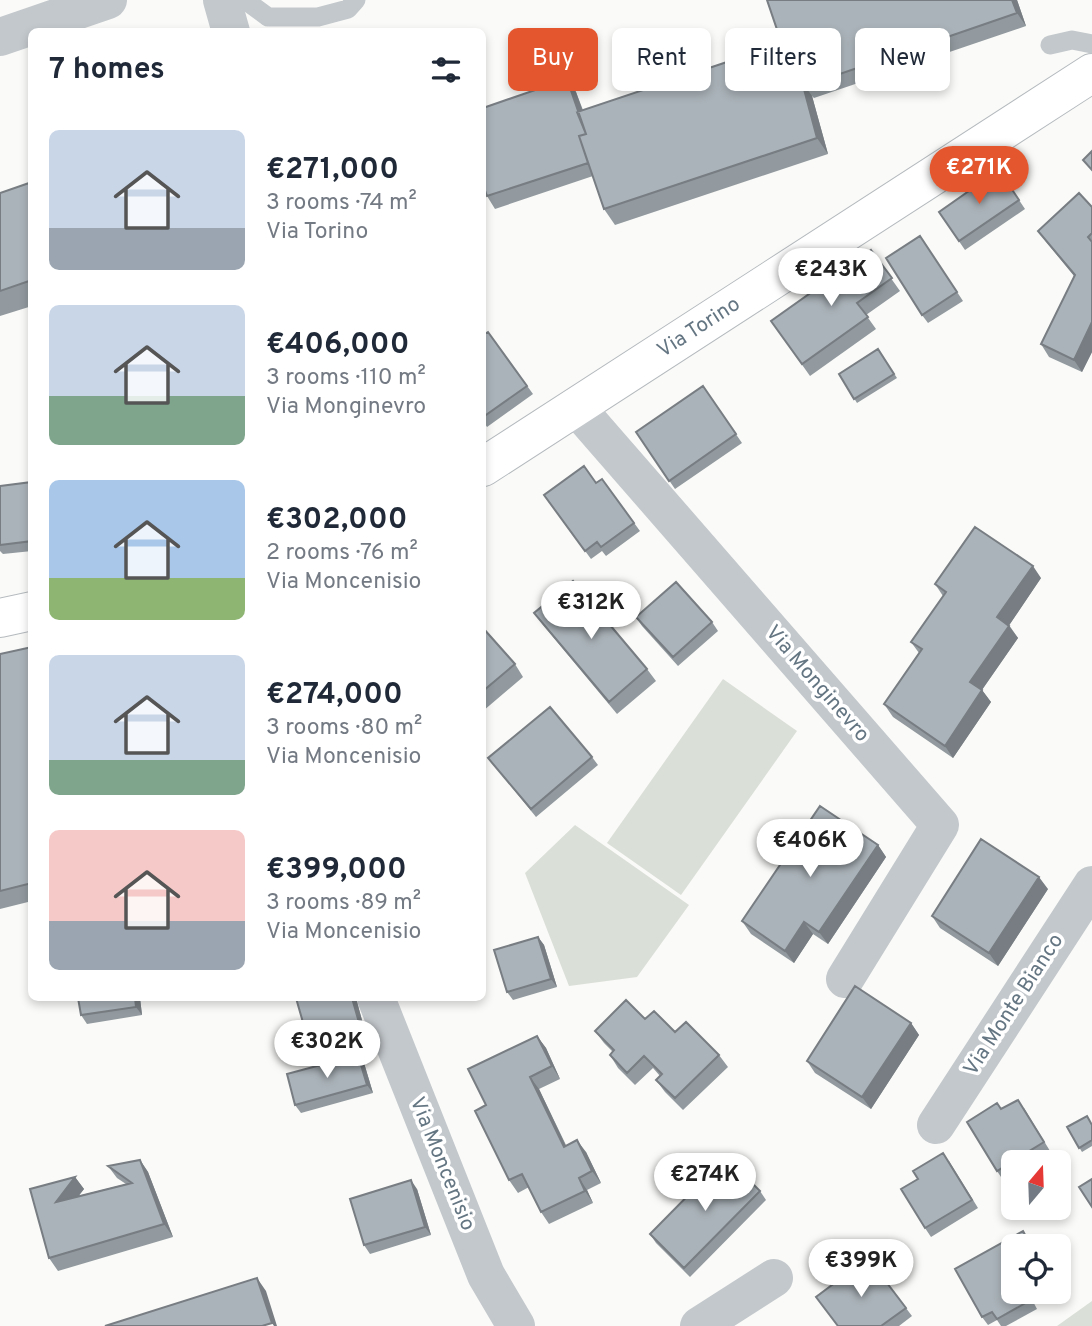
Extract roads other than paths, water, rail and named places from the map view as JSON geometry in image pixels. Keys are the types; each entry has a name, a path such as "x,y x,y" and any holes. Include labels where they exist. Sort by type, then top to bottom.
{"main road":[{"name":"Via Torino","path":"486,465 1092,73"},
{"path":"0,618 28,612"}],"street":[{"path":"0,37 108,0"},
{"path":"222,0 230,28"},
{"name":"Via Monginevro","path":"576,407 940,825 845,979"},
{"name":"Via Monte Bianco","path":"936,1125 1092,885"},
{"name":"Via Moncenisio","path":"377,1001 486,1275 516,1326"},
{"path":"699,1326 774,1278"}],"lane":[{"path":"245,0 268,17 318,17 348,9 356,0"},
{"path":"1050,45 1072,40 1092,44"}]}
